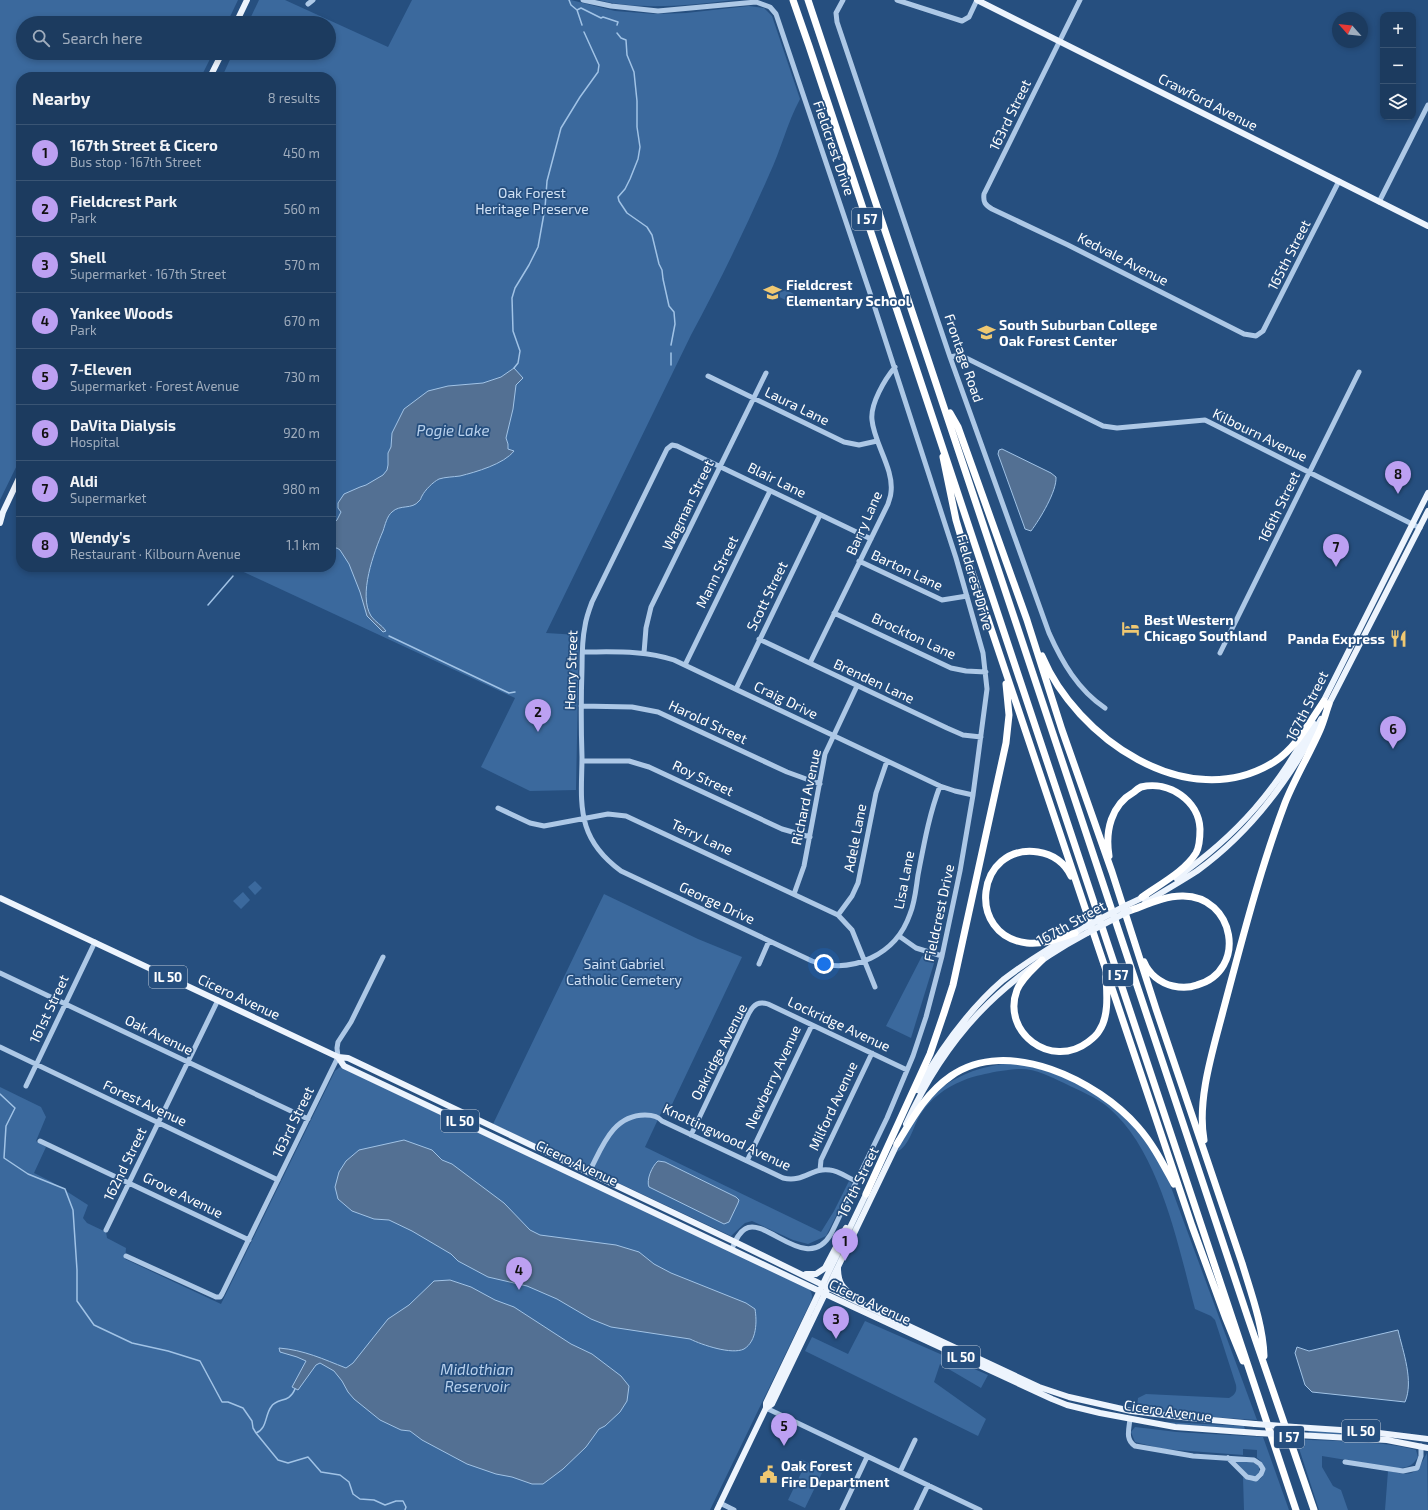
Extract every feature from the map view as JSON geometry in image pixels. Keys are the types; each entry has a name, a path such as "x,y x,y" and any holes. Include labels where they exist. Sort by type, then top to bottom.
{"highway":[{"name":"I 57","path":"793,0 810,46 941,439 1012,658 1296,1510"},
{"name":"I 57","path":"808,0 1314,1510"},
{"path":"941,396 958,427 1026,617 1062,730 1112,872 1254,1305 1264,1344 1265,1365"},
{"path":"941,439 944,468 956,520 1001,658 1192,1226 1226,1319 1266,1417"},
{"path":"1026,617 1048,670 1064,696 1086,721 1108,740 1128,754 1165,772 1179,776 1206,780 1231,778 1250,774 1273,762 1288,751 1327,703"},
{"path":"866,1194 930,1054 956,971 1006,743 1008,700 1001,658"},
{"path":"1209,1164 1203,1135 1203,1105 1206,1078 1271,841 1286,801 1320,730 1327,703"},
{"path":"1112,872 1108,850 1108,832 1115,811 1129,795 1141,788 1155,786 1169,789 1181,795 1191,803 1200,826 1200,839 1197,851 1190,861 1174,875 1142,897"},
{"path":"1075,933 1039,943 1026,943 1010,938 1000,931 991,920 986,906 986,888 993,871 1006,858 1019,852 1035,851 1049,855 1063,864 1069,872 1077,892 1082,897"},
{"path":"1128,908 1168,897 1182,896 1196,898 1208,902 1220,914 1228,927 1230,940 1228,954 1220,971 1212,978 1200,984 1184,988 1166,984 1154,976 1145,965 1138,946 1134,940"},
{"path":"1042,960 1024,978 1017,990 1014,1002 1015,1016 1020,1030 1040,1048 1053,1052 1066,1052 1080,1048 1090,1040 1099,1031 1105,1016 1106,978 1099,952"},
{"path":"896,1144 926,1098 937,1086 952,1074 982,1062 1024,1062 1046,1066 1069,1076 1103,1096 1123,1111 1139,1128 1158,1155 1175,1185 1192,1226"}],"main road":[{"path":"239,16 247,0"},
{"name":"Crawford Avenue","path":"977,0 1428,226"},
{"path":"212,72 218,60"},
{"path":"0,522 1,514 16,484"},
{"name":"167th Street","path":"717,1510 766,1408 766,1403 818,1291 825,1286 838,1267 913,1108 935,1069 963,1030 977,1014 1007,986 1086,930 1197,870 1246,828 1274,796 1303,752 1428,493"},
{"name":"167th Street","path":"1128,908 1142,897 1165,885 1193,866 1218,846 1241,824 1269,793 1299,749 1327,703 1428,511"},
{"name":"Cicero Avenue","path":"0,898 338,1057 348,1058 800,1273 866,1306 1039,1387 1069,1397 1131,1411 1255,1424 1371,1432 1428,1439"},
{"name":"167th Street","path":"766,1408 772,1404 825,1294 825,1286 858,1210 908,1105 930,1066 959,1026 1003,981 1038,955 1075,933 1086,930"},
{"name":"Cicero Avenue","path":"338,1057 344,1066 818,1291 1067,1405 1175,1427 1387,1440 1425,1447"},
{"path":"800,1273 816,1274 825,1268 839,1240 858,1210"},
{"path":"838,1267 838,1276 842,1287 866,1306"},
{"path":"1130,1419 1131,1411"}],"street":[{"path":"308,4 313,0"},
{"name":"Fieldcrest Drive","path":"583,0 611,6 658,11 756,2 770,7 776,14 895,367 956,558 984,653 986,697 973,795 960,871 942,956 919,1040 887,1118 828,1238 821,1246 805,1249 754,1227 748,1227 743,1229 732,1249"},
{"name":"Frontage Road","path":"843,0 836,13 837,22 950,357 1049,633 1060,656 1074,679 1093,700 1105,708"},
{"path":"897,0 920,6 962,21 969,17 977,0"},
{"name":"163rd Street","path":"983,199 984,194 1080,0"},
{"path":"1379,202 1428,105"},
{"name":"165th Street","path":"1256,336 1263,330 1339,181"},
{"name":"Kedvale Avenue","path":"983,199 985,204 992,209 1068,244 1244,334 1256,336"},
{"name":"Kilbourn Avenue","path":"950,357 960,355 1103,426 1117,428 1205,420 1420,528"},
{"name":"Barry Lane","path":"810,664 834,612 888,504 892,490 889,475 872,420 874,403 887,378 895,367"},
{"name":"166th Street","path":"1220,653 1359,372"},
{"name":"Wagman Street","path":"644,652 647,623 651,607 766,373"},
{"name":"Laura Lane","path":"708,376 844,442 859,445 878,441"},
{"name":"Blair Lane","path":"672,445 677,446 871,539"},
{"name":"Henry Street","path":"584,819 582,806 581,706 582,652 585,624 592,602 667,449 672,445"},
{"name":"Mann Street","path":"685,665 770,491"},
{"name":"Scott Street","path":"736,689 820,515"},
{"name":"Barton Lane","path":"860,562 942,600 967,596"},
{"name":"Brockton Lane","path":"834,612 951,668 966,671 986,672"},
{"name":"Brenden Lane","path":"760,639 947,728 963,734 981,737"},
{"name":"Craig Drive","path":"582,652 644,652 664,657 685,665 940,786 973,795"},
{"name":"Richard Avenue","path":"794,894 803,872 825,754 857,686"},
{"name":"Harold Street","path":"581,706 632,707 658,712 787,772 820,784"},
{"name":"Roy Street","path":"582,761 629,761 649,766 782,829 810,837"},
{"name":"Adele Lane","path":"838,915 852,896 858,883 876,794 887,761"},
{"name":"Lisa Lane","path":"865,961 885,950 899,936 911,913 928,823 940,786"},
{"name":"Terry Lane","path":"498,808 530,823 544,826 608,814 626,816 794,894 838,915 852,930 875,987"},
{"name":"George Drive","path":"584,819 594,844 613,864 621,870 818,963 846,966 865,961"},
{"path":"899,936 916,948 942,956"},
{"path":"759,964 769,941"},
{"name":"161st Street","path":"26,1086 95,942"},
{"name":"163rd Street","path":"126,1256 216,1297 220,1297 338,1057 338,1042 351,1022 383,957"},
{"name":"Oak Avenue","path":"0,973 308,1119"},
{"name":"162nd Street","path":"106,1230 218,1000"},
{"name":"Lockridge Avenue","path":"759,1002 768,1004 907,1070"},
{"name":"Oakridge Avenue","path":"692,1135 749,1013 759,1002"},
{"name":"Newberry Avenue","path":"747,1161 812,1025"},
{"name":"Forest Avenue","path":"0,1047 278,1180"},
{"name":"Milford Avenue","path":"820,1170 821,1160 872,1053"},
{"name":"Knottingwood Avenue","path":"589,1172 612,1130 624,1119 639,1115 652,1115 783,1178 797,1180 820,1170"},
{"name":"Grove Avenue","path":"40,1141 249,1240"},
{"path":"820,1170 835,1171 856,1181"},
{"path":"766,1408 980,1510"},
{"path":"1130,1419 1129,1439 1135,1446 1186,1455 1228,1458 1254,1460 1260,1464 1263,1469 1261,1474 1256,1479 1247,1477 1228,1458"},
{"path":"900,1472 915,1440"},
{"path":"1345,1462 1403,1471 1417,1468 1425,1447"},
{"path":"842,1510 867,1457"},
{"path":"916,1510 928,1485"},
{"path":"720,1503 734,1510"}],"green space":[{"path":"0,0 238,0 230,16 16,16 16,60 210,60 204,72 16,72 16,467 0,500"},
{"name":"Oak Forest Heritage Preserve","path":"259,0 285,0 320,16 251,16"},
{"name":"Oak Forest Heritage Preserve","path":"412,0 571,0 615,11 655,14 686,13 749,6 764,8 772,16 800,99 791,117 773,166 722,276 691,335 546,633 579,635 576,790 530,791 481,767 515,698 244,572 336,572 336,72 224,72 230,60 336,60 336,23 388,47"},
{"path":"598,0 735,0 684,5 649,6"},
{"path":"780,287 796,295 792,303 775,295"},
{"path":"255,881 262,888 255,895 248,887"},
{"path":"243,892 250,900 241,909 233,901"},
{"name":"Saint Gabriel Catholic Cemetery","path":"604,894 698,939 742,957 667,1115 661,1113 645,1147 821,1232 834,1211 849,1181 852,1184 826,1236 808,1244 793,1240 752,1221 745,1223 731,1236 493,1124"},
{"path":"922,956 935,960 911,1038 886,1026"},
{"path":"1002,1064 1018,1064 1043,1070 1081,1086 1098,1096 1115,1109 1143,1138 1157,1158 1168,1179 1257,1420 1195,1416 1139,1410 1137,1407 1138,1398 1146,1394 1229,1398 1235,1393 1236,1385 1215,1320 1211,1316 1195,1309 1174,1229 1154,1174 1142,1149 1127,1127 1104,1104 1088,1094 1032,1070 1015,1069 1000,1071 968,1079 956,1084 933,1099 920,1115 905,1145 897,1152 905,1134 915,1118 936,1092 965,1074 982,1068"},
{"path":"340,1067 808,1288 812,1296 811,1301 710,1510 0,1510 0,1087 41,1107 46,1117 36,1141 46,1147 34,1173 52,1182 88,1205 83,1218 87,1223 106,1232 107,1238 126,1248 125,1259 221,1304 335,1071"},
{"path":"865,1321 988,1375 981,1388 940,1364 934,1382 986,1419 978,1436 805,1351 812,1337 848,1354"},
{"path":"1166,1422 1244,1426 1245,1429 1166,1424"},
{"path":"1135,1427 1177,1432 1263,1437 1289,1510 1244,1510 1243,1477 1251,1481 1257,1481 1261,1479 1264,1472 1263,1464 1257,1458 1257,1450 1243,1449 1243,1455 1163,1449 1135,1442 1131,1432"},
{"path":"1308,1430 1387,1436 1387,1437 1309,1433"},
{"path":"1296,1439 1387,1444 1416,1450 1418,1457 1408,1466 1395,1468 1322,1456 1322,1467 1333,1486 1341,1490 1348,1510 1319,1510"},
{"path":"1427,1453 1428,1510 1385,1510 1388,1471 1408,1474 1416,1470"},
{"path":"801,1459 823,1471 805,1508 788,1500 804,1467 799,1464"},
{"path":"1234,1460 1251,1461 1259,1466 1259,1473 1257,1476 1250,1477"}],"water":[{"name":"Pogie Lake","path":"514,368 523,378 516,385 513,409 506,438 508,449 514,451 504,460 489,467 460,476 439,479 427,489 416,504 399,508 387,518 372,562 366,597 367,607 371,616 386,631 383,632 367,616 360,592 349,564 340,550 336,548 336,521 341,512 338,508 338,503 344,494 366,485 383,475 387,470 388,453 391,447 392,433 404,409 428,391 448,386 483,383 501,377"},
{"path":"1002,449 1051,473 1056,477 1056,483 1051,497 1031,531 1025,529 998,454 999,450"},
{"path":"404,1140 432,1150 442,1160 452,1164 504,1203 530,1230 540,1235 616,1245 639,1252 654,1264 671,1273 746,1303 755,1309 756,1325 754,1336 744,1349 732,1351 702,1344 690,1339 611,1327 591,1319 557,1299 527,1286 488,1277 458,1261 451,1254 412,1231 389,1220 374,1219 352,1211 338,1199 335,1187 339,1172 346,1161 359,1150"},
{"path":"658,1161 665,1162 736,1197 739,1200 729,1222 724,1224 649,1187 648,1181 650,1173"},
{"name":"Midlothian Reservoir","path":"450,1280 471,1287 495,1300 514,1307 571,1344 592,1354 621,1376 629,1386 627,1401 620,1412 605,1426 599,1429 586,1447 563,1469 543,1484 532,1484 467,1464 422,1440 410,1431 401,1430 380,1420 354,1399 334,1371 320,1363 316,1365 298,1390 292,1387 306,1361 280,1352 279,1348 305,1353 346,1368 353,1363 388,1319 409,1305 434,1281"},
{"path":"1398,1330 1408,1376 1405,1402 1312,1392 1305,1385 1295,1353 1297,1347 1309,1351"}],"waterway":[{"path":"569,0 571,5 577,10 582,25"},
{"path":"577,10 581,8 601,18 603,17 618,22 617,25"},
{"path":"514,368 518,363 520,351 513,331 512,298 515,288 538,247 545,208 547,181 561,128 580,97 598,72 599,65 584,32"},
{"path":"617,33 621,38 626,40 627,55 634,72 637,101 637,127 640,147 638,159 630,179 625,189 618,197 627,213 647,227 652,235 659,264 662,270 669,306 674,312 675,324 671,345"},
{"path":"671,353 671,365"},
{"path":"208,605 233,576"},
{"path":"389,636 509,693 515,692"},
{"path":"0,1094 15,1108 6,1126 4,1158 28,1174 65,1189 73,1210 77,1270 77,1301 94,1325 132,1343 168,1351 200,1361 222,1402 228,1402 243,1408 252,1421 253,1428 256,1433 278,1460 288,1463 308,1457 321,1472 340,1475 349,1482 353,1494 360,1499 374,1500 385,1505 396,1501 403,1501 406,1507 405,1510"},
{"path":"256,1433 260,1431 264,1425 271,1407 276,1402 290,1397 295,1389"}],"place":[{"name":"Fieldcrest Elementary School","path":"773,293"},
{"name":"South Suburban College Oak Forest Center","path":"986,333"},
{"name":"Wendy's","path":"1398,494"},
{"name":"Aldi","path":"1336,567"},
{"name":"Best Western Chicago Southland","path":"1131,628"},
{"name":"Panda Express","path":"1398,639"},
{"name":"Fieldcrest Park","path":"538,732"},
{"name":"DaVita Dialysis","path":"1393,749"},
{"name":"167th Street & Cicero","path":"845,1261"},
{"name":"Yankee Woods","path":"519,1290"},
{"name":"Shell","path":"836,1339"},
{"name":"7-Eleven","path":"784,1446"},
{"name":"Oak Forest Fire Department","path":"768,1474"}]}
